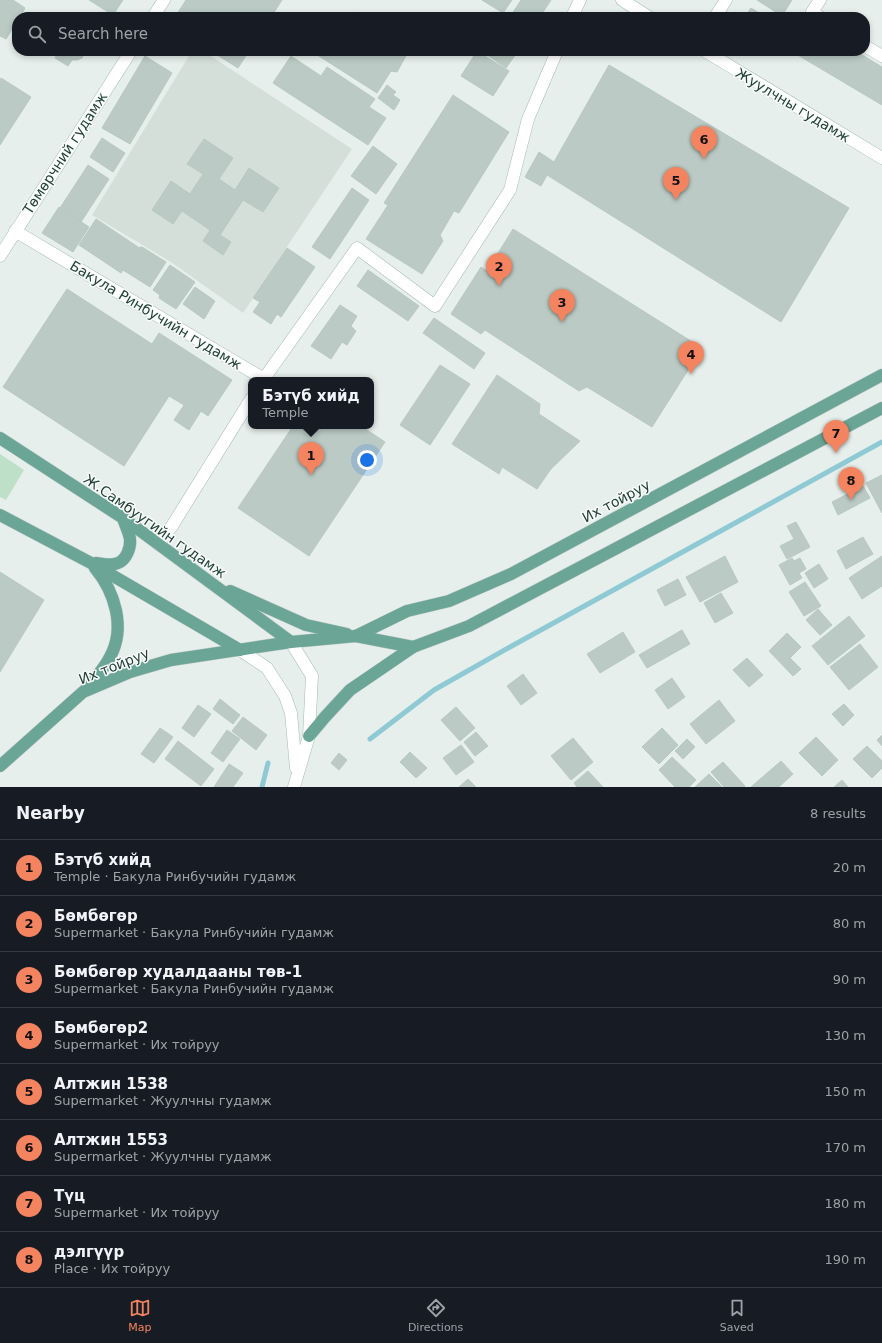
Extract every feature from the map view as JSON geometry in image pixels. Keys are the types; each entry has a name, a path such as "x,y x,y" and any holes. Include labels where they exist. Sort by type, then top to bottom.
{"main road":[{"name":"Их тойруу","path":"356,636 407,612 449,601 511,574 882,375"},
{"path":"309,736 350,690 413,647 469,626 882,408"},
{"name":"Ж.Самбуугийн гудамж","path":"0,438 123,518 209,583 291,642"},
{"path":"0,515 91,563 240,650"},
{"path":"91,563 111,565 119,563 126,556 129,550 130,540 123,518"},
{"path":"83,692 102,670 111,656 116,640 117,625 116,609 112,596 102,577 91,563"},
{"path":"209,583 306,625 327,628 356,636"},
{"name":"Их тойруу","path":"0,766 83,692 130,672 171,660 291,642 356,636 413,647"}],"street":[{"path":"156,12 164,0"},
{"path":"574,12 580,0"},
{"path":"622,0 641,12"},
{"path":"718,12 726,0"},
{"path":"812,12 820,0"},
{"path":"870,49 882,56"},
{"name":"Төмөрчний гудамж","path":"0,256 128,56"},
{"name":"Бакула Ринбучийн гудамж","path":"265,377 357,248 435,306 510,190 528,119 555,56"},
{"name":"Жуулчны гудамж","path":"713,56 882,158"},
{"name":"Бакула Ринбучийн гудамж","path":"15,231 258,377"},
{"path":"158,544 172,526 248,404"},
{"path":"291,642 312,676 309,736 295,781"},
{"path":"240,650 267,668 285,696 291,713 295,781"}],"shaded area":[{"path":"189,56 211,56 352,149 243,313 171,262 92,215"}],"green space":[{"path":"0,454 24,470 6,500 0,497"}],"building":[{"path":"0,0 13,0 25,8 23,12 12,12 12,29 6,39 0,36"},
{"path":"89,0 123,0 115,12 108,12"},
{"path":"186,0 282,0 274,12 178,12"},
{"path":"482,0 512,0 504,12"},
{"path":"521,0 551,0 543,12 513,12"},
{"path":"757,0 792,0 784,12 776,12"},
{"path":"751,8 758,12 748,12"},
{"path":"56,56 83,56 77,60 72,60 68,66 55,58"},
{"path":"145,56 172,73 130,144 102,128"},
{"path":"219,56 246,56 238,68"},
{"path":"291,56 321,76 327,67 375,99 369,107 386,118 368,145 273,83"},
{"path":"319,56 406,56 397,72 391,71 377,93"},
{"path":"474,56 485,56 509,71 493,96 461,76"},
{"path":"489,56 514,56 506,68"},
{"path":"799,56 864,56 882,67 882,105"},
{"path":"609,65 849,208 781,322 547,175 541,186 525,177 539,152 554,162"},
{"path":"1,78 31,97 0,145 0,80"},
{"path":"387,85 396,92 393,95 400,100 394,110 378,98"},
{"path":"453,95 509,132 459,213 454,211 440,235 443,241 422,274 366,239 388,205 384,203"},
{"path":"102,138 125,153 113,172 90,157"},
{"path":"204,139 233,158 219,179 235,190 249,168 279,188 263,212 243,200 220,235 231,242 223,255 203,241 210,230 182,211 173,224 152,210 171,181 190,194 203,174 187,164"},
{"path":"373,146 397,164 376,194 351,176"},
{"path":"88,165 109,179 81,222 60,208"},
{"path":"352,188 369,200 330,259 312,247"},
{"path":"59,207 89,227 73,252 42,233"},
{"path":"96,219 138,247 121,273 79,245"},
{"path":"513,229 702,348 652,427 587,387 579,391 485,330 481,334 451,314 481,267 487,271"},
{"path":"142,247 166,262 150,287 123,270 137,248"},
{"path":"287,248 315,267 281,317 277,314 271,324 253,312 260,302 253,298"},
{"path":"170,265 195,282 176,309 159,298 160,295 153,290"},
{"path":"368,270 419,306 408,321 357,286"},
{"path":"195,287 215,301 204,319 183,304"},
{"path":"67,289 152,344 159,333 232,380 208,416 201,411 189,430 174,420 184,405 169,396 124,466 3,387"},
{"path":"340,305 357,316 351,326 356,331 347,345 342,342 331,359 311,346"},
{"path":"434,318 485,353 474,369 423,333"},
{"path":"440,365 470,384 430,445 400,425"},
{"path":"497,375 540,404 539,414 580,441 551,469 537,489 502,467 499,474 452,444"},
{"path":"291,429 366,429 385,442 309,556 238,508"},
{"path":"882,475 882,513 866,483"},
{"path":"863,486 870,498 838,515 832,502"},
{"path":"796,522 810,547 787,559 780,546 794,539 787,526"},
{"path":"863,537 873,554 846,569 837,551"},
{"path":"725,556 738,582 700,602 686,577"},
{"path":"882,556 882,586 862,599 849,578"},
{"path":"792,558 794,561 800,558 806,569 799,573 802,578 790,585 779,565"},
{"path":"819,564 828,579 814,588 805,573"},
{"path":"0,572 44,600 0,672"},
{"path":"678,579 686,595 665,606 657,590"},
{"path":"805,582 821,606 804,616 789,592"},
{"path":"721,593 733,613 715,623 704,603"},
{"path":"818,609 832,625 820,635 806,620"},
{"path":"849,616 865,636 828,665 812,646"},
{"path":"682,630 690,644 647,668 639,655"},
{"path":"623,632 635,652 600,673 587,654"},
{"path":"787,633 801,647 790,658 801,669 793,676 769,651"},
{"path":"860,644 878,667 849,690 830,667"},
{"path":"747,658 763,675 749,687 733,670"},
{"path":"523,674 537,693 521,705 507,686"},
{"path":"672,678 685,697 668,709 655,690"},
{"path":"220,699 240,715 233,724 213,709"},
{"path":"719,700 735,721 706,744 690,724"},
{"path":"844,704 854,715 843,726 832,714"},
{"path":"198,705 211,714 194,737 182,728"},
{"path":"456,707 475,728 460,741 441,720"},
{"path":"243,717 267,735 256,750 232,731"},
{"path":"160,728 173,737 154,763 141,754"},
{"path":"662,728 678,745 659,764 642,747"},
{"path":"227,730 240,739 223,762 211,753"},
{"path":"476,732 488,746 475,756 464,742"},
{"path":"882,735 882,746 877,740"},
{"path":"816,737 838,760 822,776 799,753"},
{"path":"573,738 593,762 571,780 551,756"},
{"path":"687,739 695,747 683,759 675,751"},
{"path":"178,741 214,769 201,786 165,759"},
{"path":"461,745 474,762 456,775 443,758"},
{"path":"867,746 882,761 882,768 872,778 853,759"},
{"path":"410,752 427,768 416,778 400,762"},
{"path":"339,753 347,760 339,770 331,763"},
{"path":"672,757 696,780 689,787 675,787 659,770"},
{"path":"781,761 793,774 779,787 751,787"},
{"path":"723,762 745,786 744,787 724,787 711,772"},
{"path":"229,764 243,773 233,787 214,787"},
{"path":"588,771 603,787 577,787 574,783"},
{"path":"709,774 722,787 695,787"},
{"path":"468,779 476,787 459,787"},
{"path":"842,780 848,787 834,787"}],"waterway":[{"path":"370,739 434,690 882,442"},
{"path":"262,787 268,763"}],"place":[{"name":"Алтжин 1553","path":"704,159"},
{"name":"Алтжин 1538","path":"676,200"},
{"name":"Бөмбөгөр","path":"499,286"},
{"name":"Бөмбөгөр худалдааны төв-1","path":"562,322"},
{"name":"Бөмбөгөр2","path":"691,374"},
{"name":"Түц","path":"836,453"},
{"name":"Бэтүб хийд","path":"311,475"},
{"name":"дэлгүүр","path":"851,500"}]}
